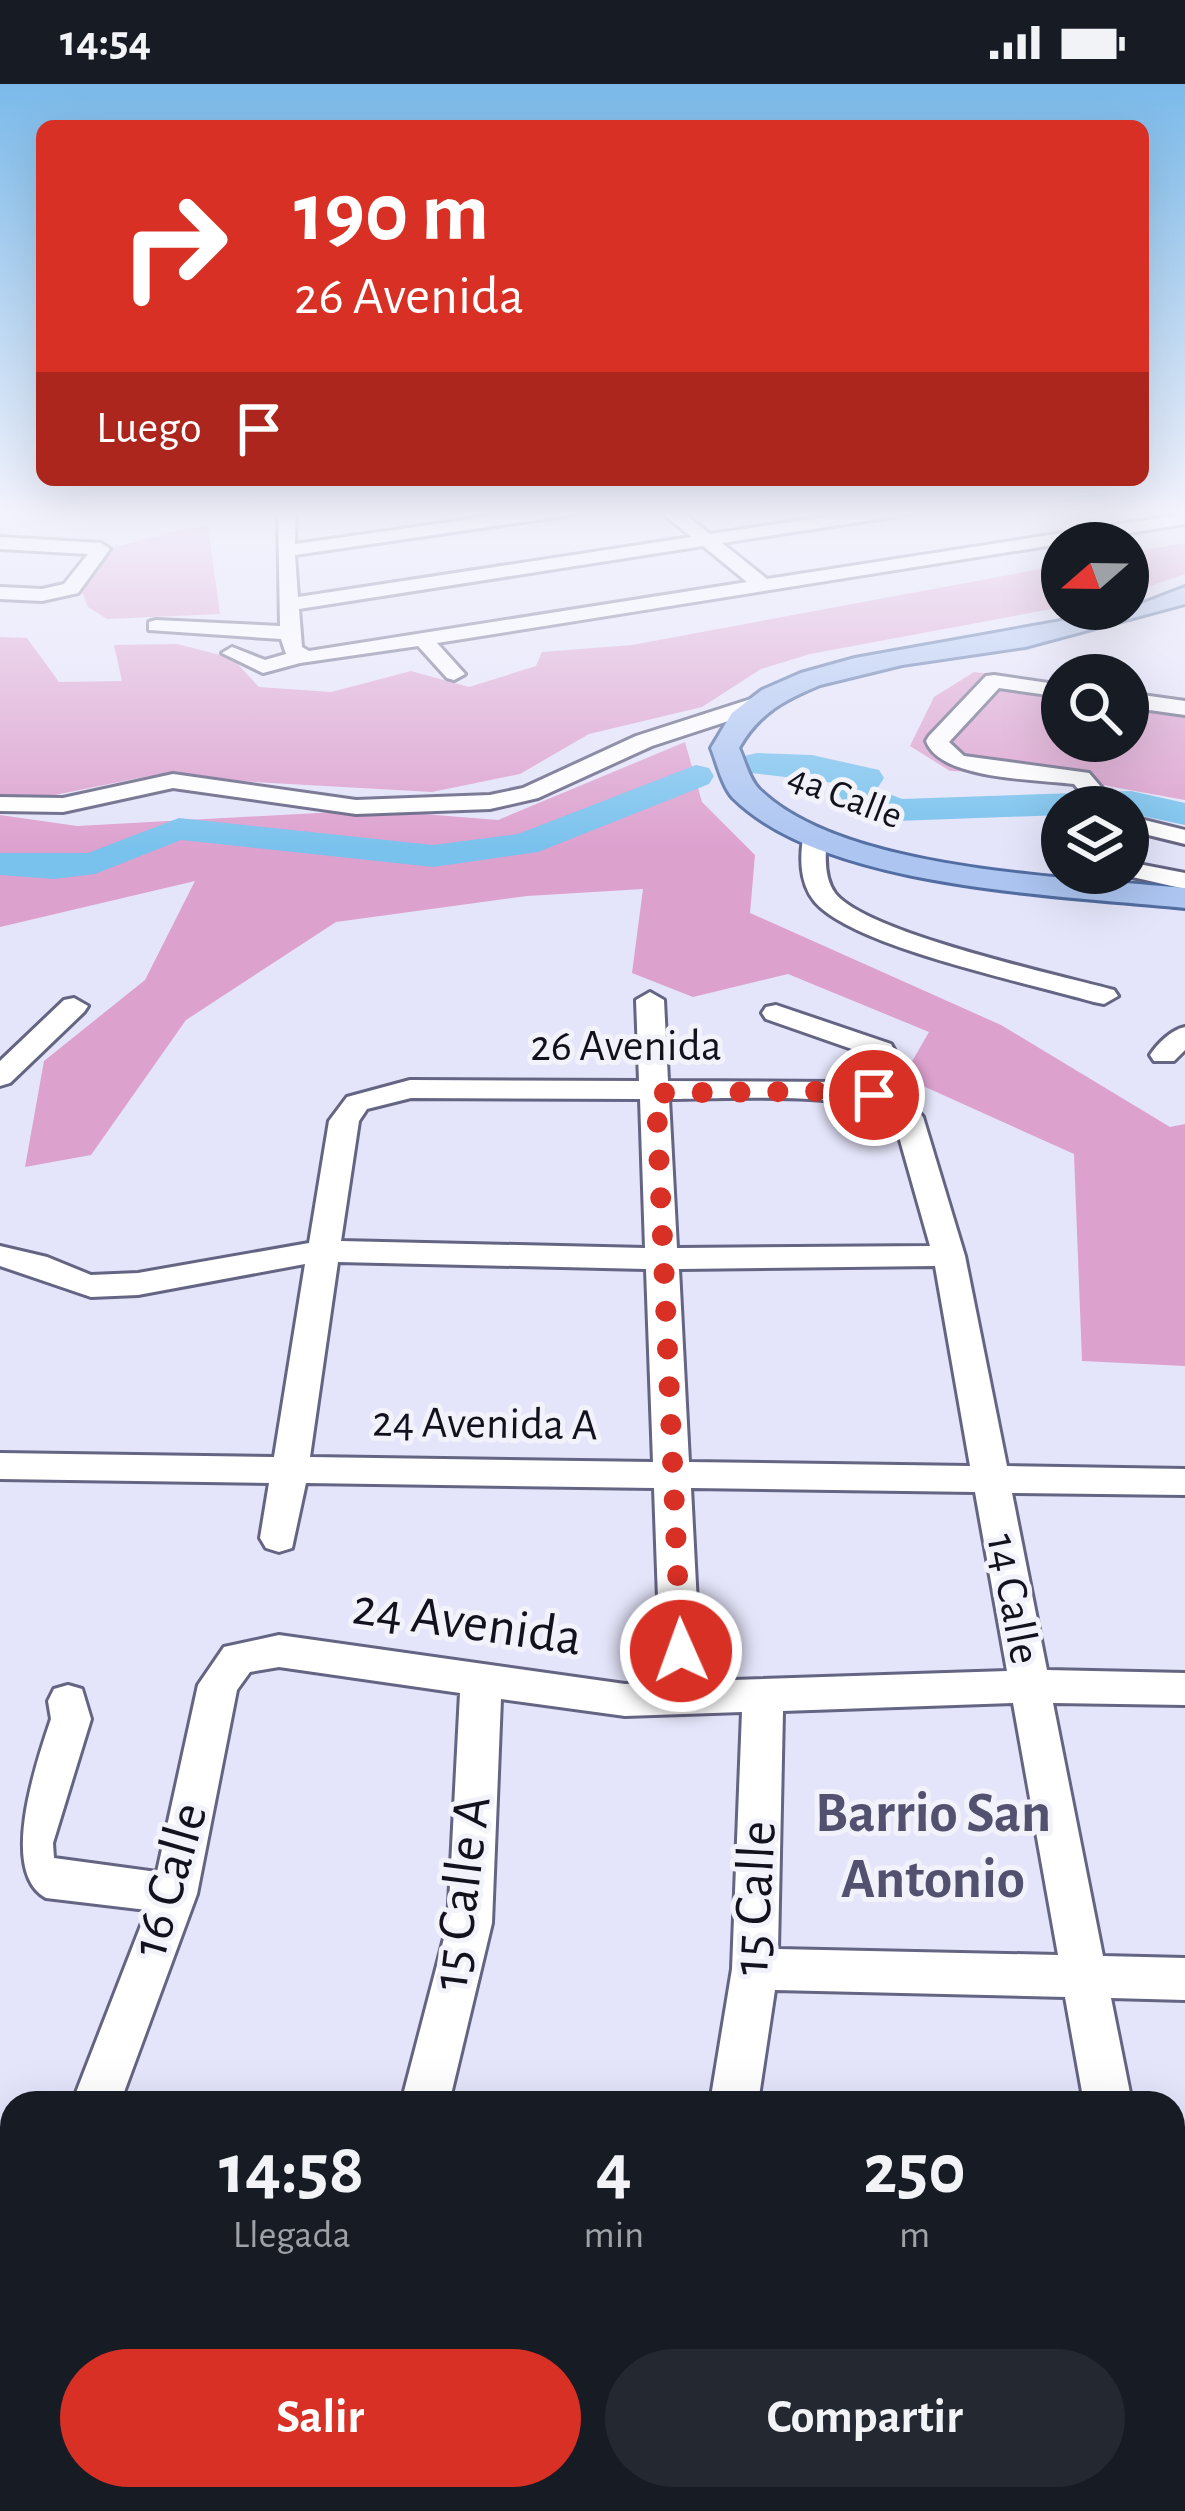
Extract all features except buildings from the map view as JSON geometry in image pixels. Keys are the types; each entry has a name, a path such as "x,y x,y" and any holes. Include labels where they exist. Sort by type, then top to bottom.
{"main road":[{"name":"4a Calle","path":"1098,622 821,677 744,715 724,748 731,778 748,801 773,820 815,839 902,863 1185,898"}],"street":[{"path":"292,622 294,646"},
{"path":"156,626 294,646 426,643 549,622"},
{"path":"426,643 454,674"},
{"path":"232,653 263,667 294,646"},
{"path":"1041,688 994,681 937,741 941,752 958,761 1081,778 1088,786"},
{"path":"1149,703 1185,708"},
{"path":"0,804 84,803 173,781 356,807 490,802 530,793 644,741 744,715"},
{"path":"1149,828 1185,837"},
{"path":"815,839 810,862 829,901 891,932 1105,996"},
{"path":"1149,873 1185,881"},
{"path":"650,1000 682,1695"},
{"path":"0,1077 74,1006"},
{"name":"14 Calle","path":"776,1013 881,1050 885,1099 908,1117 949,1256 1106,2091"},
{"name":"26 Avenida","path":"322,1250 344,1121 357,1103 375,1094 410,1089 837,1091 885,1099"},
{"path":"279,1538 322,1250"},
{"path":"0,1256 36,1264 56,1276 91,1286 138,1284 322,1250 661,1259 949,1256"},
{"name":"24 Avenida A","path":"0,1466 1185,1482"},
{"name":"24 Avenida","path":"238,1658 279,1651 625,1700 1030,1686 1185,1689"},
{"name":"16 Calle","path":"101,2091 175,1894 218,1685 238,1658"},
{"name":"15 Calle A","path":"428,2091 470,1923 481,1682"},
{"name":"15 Calle","path":"736,2091 755,1970 763,1692"},
{"path":"68,1701 70,1719 31,1843 33,1866 46,1880 175,1894"},
{"path":"755,1970 1185,1978"}],"shaded area":[{"path":"754,622 980,622 810,654 761,669 702,707 589,734 520,774 432,792 149,776 30,800 0,796 0,637 27,638 59,682 122,681 114,645 177,644 232,658 259,687 331,692 411,671 469,687 536,666 542,652 632,645"},
{"path":"974,672 1041,680 1041,762 1149,762 1149,694 1185,698 1185,800 1149,794 1149,786 1107,786 1041,774 950,771 910,746 934,697"},
{"path":"685,742 702,802 755,855 750,913 1001,1025 1170,1127 1185,1124 1185,1366 1082,1361 1074,1154 903,1077 929,1032 788,974 693,997 632,973 643,889 527,896 336,922 186,1020 91,1155 25,1167 44,1061 145,980 195,881 0,927 0,815 77,826 373,810 498,820"}],"waterway":[{"path":"757,764 812,766 866,778 856,793 897,810 1131,802 1185,814"},
{"path":"0,864 95,863 179,829 433,856 525,844 696,776"}],"district":[{"name":"Barrio San Antonio","path":"933,1846"}],"route":[{"path":"681,1651 656,1093 837,1091 874,1095"}]}
